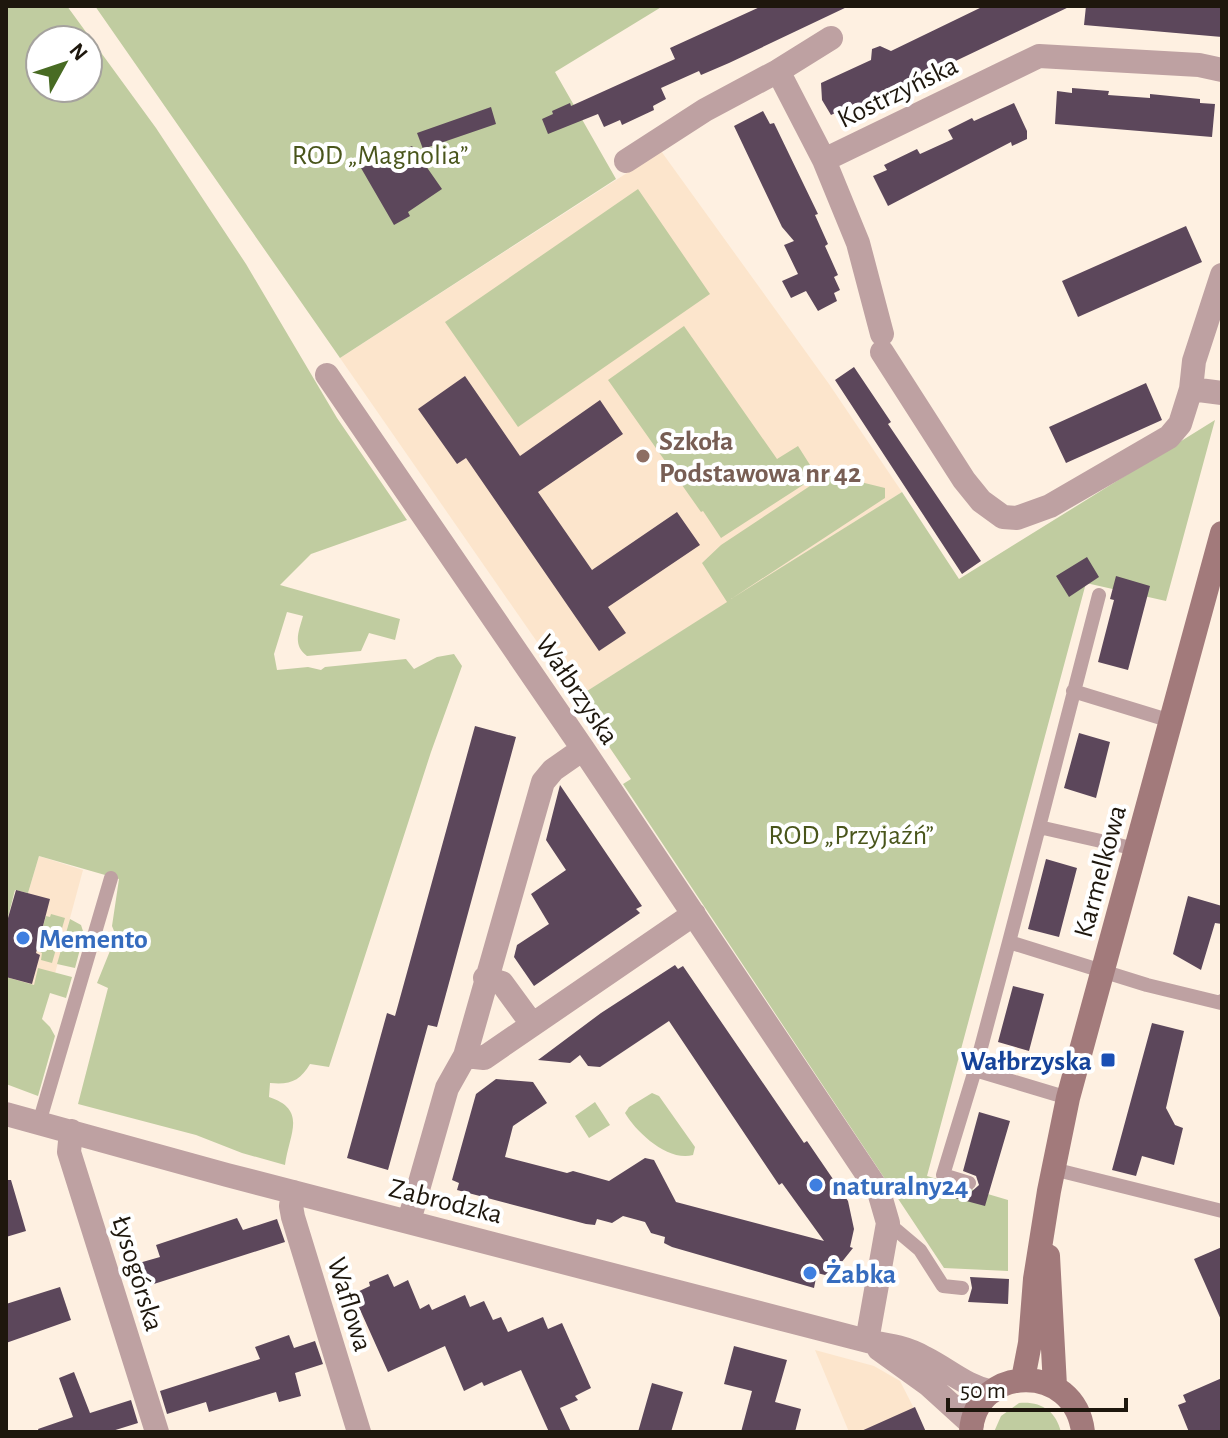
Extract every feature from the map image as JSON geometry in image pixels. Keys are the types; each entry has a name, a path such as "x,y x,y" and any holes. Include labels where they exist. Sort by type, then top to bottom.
{"street":[{"path":"626,161 705,110 831,38"},
{"name":"Kostrzyńska","path":"778,71 824,160 1039,56 1221,68"},
{"path":"824,160 858,243 882,343 964,480 981,501 1003,517 1017,518 1050,506 1169,437 1180,424 1191,389 1194,361 1222,275"},
{"name":"Wałbrzyska","path":"327,375 583,749 879,1192 888,1223 869,1342"},
{"path":"1191,389 1222,393"},
{"name":"Karmelkowa","path":"1023,1379 1030,1343 1035,1279 1068,1098 1222,533"},
{"path":"409,1221 447,1088 465,1056 543,782 553,770 583,749"},
{"path":"465,1056 484,1058 694,914"},
{"path":"485,978 502,983 532,1024"},
{"name":"Zabrodzka","path":"6,1114 869,1342"},
{"name":"Łysogórska","path":"71,1131 69,1152 157,1432"},
{"name":"Waflowa","path":"293,1192 293,1217 359,1432"},
{"name":"Karmelkowa","path":"1045,1226 1051,1281 1055,1386"},
{"path":"869,1342 901,1347 925,1358 967,1385 992,1392"},
{"path":"869,1342 929,1385 972,1428 977,1411 992,1392 1007,1383 1023,1379 1055,1386 1069,1397 1079,1412 1083,1432"}],"lane":[{"path":"969,1183 943,1175 975,1070 1099,595"},
{"path":"1073,691 1171,721"},
{"path":"1039,827 1136,849"},
{"path":"39,1123 111,878"},
{"path":"1009,942 1187,996 1222,1001"},
{"path":"975,1070 1068,1098"},
{"path":"1053,1169 1222,1211"},
{"path":"888,1223 920,1250 943,1286 962,1288"}],"shaded area":[{"name":"Szkoła Podstawowa nr 42","path":"661,151 829,384 902,492 576,698 340,358"},
{"path":"39,856 83,870 50,992 6,986 6,925 16,890 28,893"},
{"path":"815,1350 874,1366 900,1381 926,1432 849,1432"}],"green space":[{"path":"6,6 67,6 80,24 24,24 24,104 104,104 104,57 156,128 246,264 337,418 407,520 311,554 280,585 400,619 395,640 369,633 361,651 307,656 298,642 303,616 287,612 274,654 277,670 308,667 321,670 325,667 406,659 414,669 437,657 454,654 462,666 329,1067 310,1064 294,1081 270,1083 269,1097 281,1102 292,1116 292,1133 285,1165 196,1135 78,1104 108,988 97,983 116,936 112,926 119,879 39,856 28,893 15,890 6,925"},
{"name":"ROD „Magnolia”","path":"95,6 663,6 555,72 616,179 340,358"},
{"path":"638,189 710,294 518,427 445,322"},
{"path":"684,326 777,459 798,446 817,476 721,538 608,380"},
{"name":"ROD „Przyjaźń”","path":"1215,420 1166,601 1086,583 927,1176 1008,1200 1008,1271 944,1268 623,784 631,779 576,698 727,602 702,563 721,545 828,474 885,488 885,498 731,599 902,492 959,579"},
{"path":"51,914 65,918 52,963 41,960 42,953 36,950 46,916 50,917"},
{"path":"70,919 81,925 84,934 75,968 57,964"},
{"path":"38,968 72,977 66,998 50,993 42,1019 55,1036 38,1096 6,1084 6,977 34,985"},
{"path":"652,1093 659,1096 695,1147 693,1155 683,1156 663,1150 637,1129 625,1113 629,1107"},
{"path":"595,1102 610,1125 589,1138 575,1116"},
{"path":"1019,1403 1046,1409 1055,1418 1061,1432 994,1432 1001,1416"}],"building":[{"path":"762,6 849,6 729,63 701,75 699,71 661,88 666,99 653,106 654,110 622,125 620,120 604,127 598,114 548,134 542,119 553,114 552,111 570,103 571,106 675,59 670,48"},
{"path":"984,6 1071,6 859,107 856,103 831,115 822,100 821,83 871,60 872,49 880,46 891,51"},
{"path":"1086,6 1222,6 1222,37 1084,25"},
{"path":"1072,88 1109,91 1108,95 1150,98 1150,94 1200,99 1200,103 1215,104 1212,137 1055,124 1057,91 1072,93"},
{"path":"1014,103 1027,131 1027,139 1012,146 1011,142 888,206 873,176 887,170 884,165 917,149 920,154 953,139 948,130"},
{"path":"491,107 496,124 423,149 417,133"},
{"path":"763,111 770,124 774,123 818,214 815,215 828,244 825,246 838,275 834,277 840,290 834,293 837,301 818,311 806,291 791,298 782,281 798,274 784,245 794,241 782,227 734,126"},
{"path":"412,146 442,189 394,225 361,168"},
{"path":"1186,226 1202,262 1078,317 1062,281"},
{"path":"854,367 891,422 888,424 981,561 962,574 835,380"},
{"path":"465,376 520,456 600,400 623,434 538,492 592,570 677,512 700,545 608,607 626,633 599,651 466,458 457,464 418,409"},
{"path":"1146,383 1162,420 1066,463 1049,427"},
{"path":"1087,557 1099,577 1069,597 1056,576"},
{"path":"1116,576 1150,586 1128,670 1098,662 1114,600 1110,599"},
{"path":"475,726 516,737 437,1027 428,1025 388,1170 347,1158 387,1013 395,1016"},
{"path":"1079,733 1110,742 1096,798 1064,788"},
{"path":"560,785 642,906 636,909 640,913 534,986 514,957 517,945 549,924 531,894 566,870 546,840"},
{"path":"1046,859 1077,868 1059,937 1028,929"},
{"name":"Memento","path":"16,890 50,899 36,953 40,955 32,984 6,977 6,925"},
{"path":"1188,896 1222,906 1222,924 1215,923 1201,970 1173,954"},
{"path":"675,965 678,969 683,966 804,1143 807,1141 848,1201 854,1229 850,1247 853,1248 841,1263 825,1275 817,1273 814,1288 672,1247 664,1243 665,1237 651,1233 645,1222 623,1216 612,1223 597,1219 595,1225 586,1224 457,1190 459,1183 452,1180 476,1094 496,1079 533,1082 547,1103 513,1126 505,1157 609,1181 645,1158 654,1160 676,1202 824,1241 782,1183 779,1185 669,1021 600,1067 588,1066 580,1055 570,1063 538,1060 601,1013"},
{"path":"1013,986 1044,994 1029,1051 998,1042"},
{"path":"1152,1023 1184,1031 1166,1108 1175,1125 1183,1128 1174,1165 1142,1156 1136,1176 1112,1170"},
{"path":"979,1112 1010,1121 985,1206 955,1198 957,1190 970,1193 979,1185 976,1176 963,1171"},
{"path":"6,1180 11,1180 26,1231 6,1237"},
{"path":"237,1218 243,1230 277,1219 285,1242 132,1291 125,1267 160,1257 156,1245"},
{"path":"1222,1247 1222,1322 1194,1259"},
{"path":"388,1274 394,1287 408,1280 420,1309 429,1304 432,1310 465,1295 470,1307 484,1301 493,1320 501,1317 508,1332 543,1317 548,1329 562,1323 591,1388 575,1396 578,1400 560,1408 571,1432 549,1432 521,1370 464,1391 445,1346 388,1372 353,1294 370,1286 369,1282"},
{"path":"970,1277 1009,1279 1008,1304 968,1302 972,1288"},
{"path":"60,1287 71,1320 6,1343 6,1304"},
{"path":"289,1335 294,1348 315,1341 323,1364 295,1373 301,1396 279,1402 276,1392 209,1412 206,1402 167,1414 160,1391 260,1359 255,1347"},
{"path":"734,1346 787,1360 775,1402 801,1409 795,1432 741,1432 752,1391 724,1384"},
{"path":"74,1372 90,1413 131,1400 138,1423 109,1432 39,1432 38,1429 73,1417 59,1378"},
{"path":"1222,1378 1222,1432 1189,1432 1178,1405 1186,1402 1183,1395"},
{"path":"652,1383 683,1392 671,1432 638,1432"},
{"path":"915,1407 926,1432 859,1432"}],"place":[{"name":"Szkoła Podstawowa nr 42","path":"643,456"},
{"name":"Memento","path":"23,938"},
{"name":"Wałbrzyska","path":"1108,1060"},
{"name":"naturalny24","path":"816,1185"},
{"name":"Żabka","path":"810,1273"}]}
